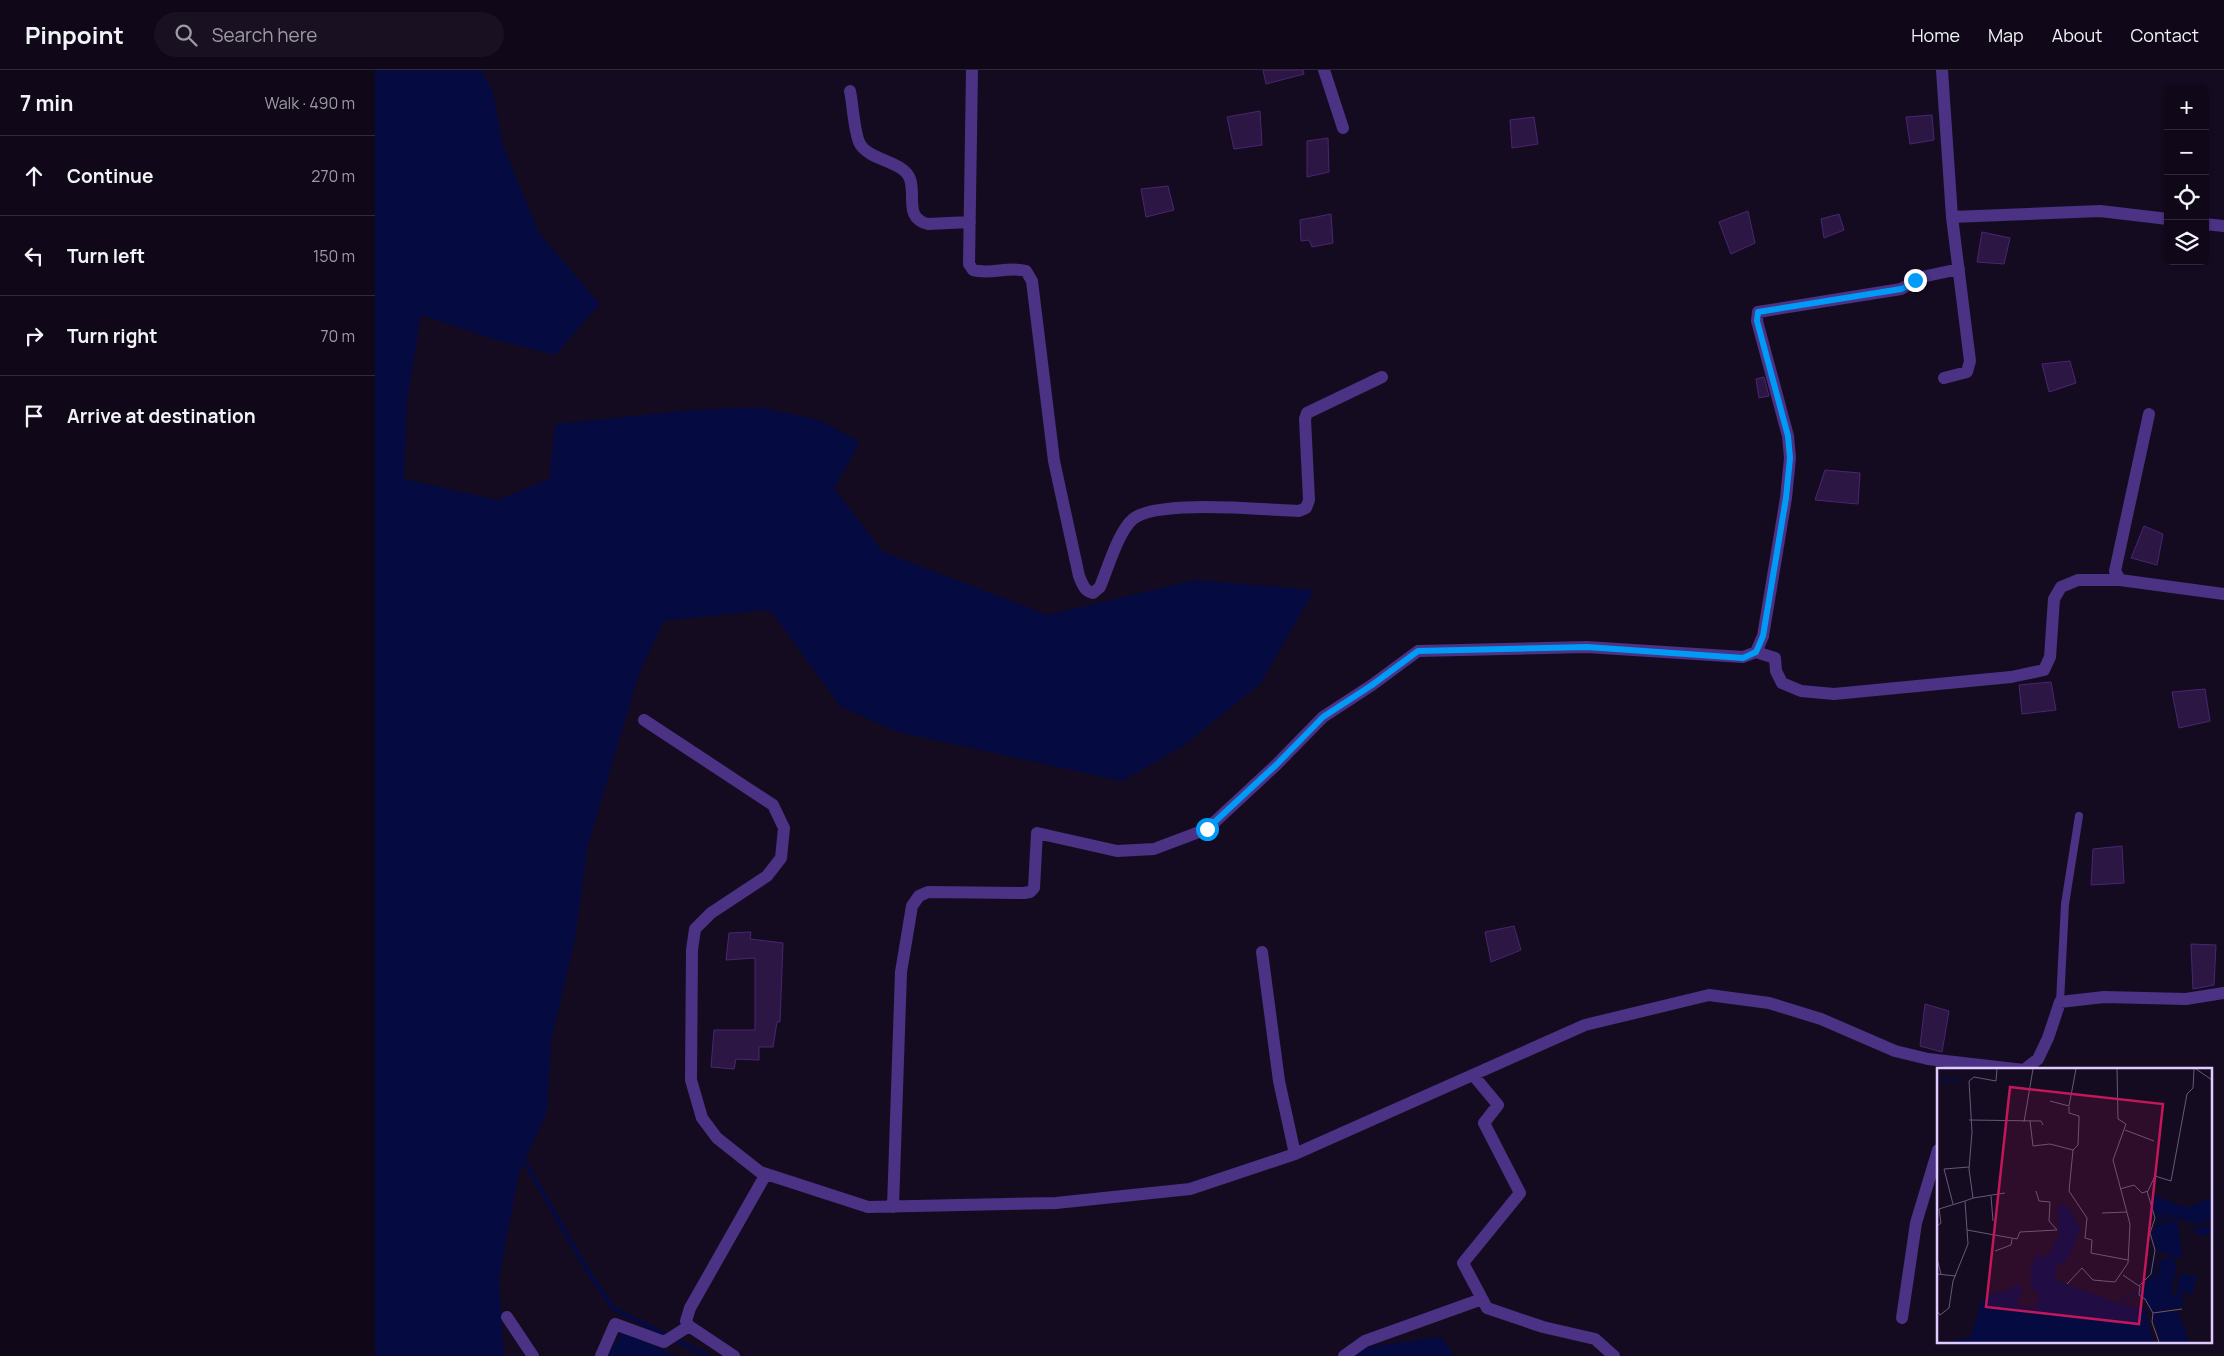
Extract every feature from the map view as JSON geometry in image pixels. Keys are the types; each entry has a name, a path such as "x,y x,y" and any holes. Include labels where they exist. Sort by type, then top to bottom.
{"street":[{"path":"972,70 969,264 973,270 980,272 1019,269 1026,271 1032,281 1054,461 1079,576 1082,585 1088,592 1093,593 1100,587 1125,527 1134,518 1145,512 1192,506 1299,511 1305,508 1309,500 1305,419 1307,414 1383,377"},
{"path":"1324,70 1343,128"},
{"path":"1942,70 1952,217 1970,367 1967,372 1944,378"},
{"path":"850,91 859,143 865,151 898,166 907,173 910,179 912,211 915,217 921,223 928,224 969,222"},
{"path":"1952,217 2100,211 2164,219"},
{"path":"2209,224 2224,226"},
{"path":"1756,652 1765,627 1786,498 1790,458 1788,436 1757,321 1758,312 1901,289 1922,277 1959,270"},
{"path":"2120,580 2115,571 2149,414"},
{"path":"893,1207 901,972 912,906 919,896 928,892 1031,892 1034,888 1037,832 1117,851 1154,849 1207,829 1276,765 1323,717 1372,685 1418,651 1587,647 1743,658 1756,652 1775,658 1775,671 1782,683 1801,691 1834,694 2011,678 2044,670 2050,657 2054,598 2061,587 2077,580 2120,580 2224,594"},
{"path":"644,720 773,805 784,828 781,858 767,876 711,914 695,930 692,950 691,1080 702,1118 717,1138 760,1172 868,1207 1056,1203 1190,1189 1295,1154 1585,1025 1709,995 1769,1003 1821,1020 1895,1051 1968,1067 1987,1068"},
{"path":"1262,952 1279,1081 1295,1154"},
{"path":"2027,1068 2039,1059 2049,1038 2059,1002 2104,997 2186,999 2224,993"},
{"path":"1473,1075 1498,1105 1484,1123 1520,1193 1463,1263 1487,1308 1543,1327 1595,1339 1614,1356"},
{"path":"1902,1318 1916,1223 1937,1153"},
{"path":"734,1356 689,1326 686,1321 690,1308 766,1174"},
{"path":"1344,1356 1365,1341 1482,1299"},
{"path":"507,1317 533,1356"},
{"path":"601,1356 615,1324 664,1342 689,1326"}],"lane":[{"path":"2059,1002 2065,904 2079,816"}],"shaded area":[{"path":"375,70 481,70 493,92 503,145 539,233 600,304 555,355 500,341 421,315 407,402 404,479 498,500 549,479 555,424 692,410 760,407 819,420 860,442 834,488 883,552 1048,615 1195,580 1314,590 1261,683 1183,746 1122,781 898,732 841,707 770,610 664,621 639,674 588,845 575,939 551,1042 547,1112 519,1173 499,1279 504,1356 375,1356"},
{"path":"622,1332 677,1356 607,1356"},
{"path":"1442,1337 1454,1356 1350,1356 1361,1348"}],"building":[{"path":"1263,70 1303,70 1304,74 1266,84"},
{"path":"1260,111 1262,145 1234,149 1227,117"},
{"path":"1932,115 1934,140 1910,144 1906,117"},
{"path":"1534,117 1538,144 1512,148 1510,120"},
{"path":"1328,138 1329,172 1307,177 1307,141"},
{"path":"1168,186 1174,210 1146,217 1141,189"},
{"path":"1748,211 1755,243 1731,254 1719,222"},
{"path":"1331,214 1333,243 1312,247 1309,240 1301,241 1300,220"},
{"path":"1839,214 1844,230 1824,238 1821,219"},
{"path":"1982,232 2010,238 2004,264 1977,262"},
{"path":"2070,361 2076,383 2049,392 2042,364"},
{"path":"1764,377 1769,396 1759,398 1756,379"},
{"path":"1825,470 1860,473 1858,504 1815,500"},
{"path":"2144,526 2163,534 2157,565 2131,558"},
{"path":"2051,682 2056,710 2022,714 2019,685"},
{"path":"2205,689 2210,721 2179,728 2172,692"},
{"path":"2122,846 2124,883 2091,885 2093,849"},
{"path":"1514,926 1521,950 1491,962 1485,932"},
{"path":"751,932 750,939 783,943 780,1022 777,1022 773,1047 759,1047 759,1060 736,1059 734,1069 711,1067 714,1030 755,1030 755,958 726,960 729,933"},
{"path":"2191,944 2216,945 2214,985 2193,989"},
{"path":"1925,1004 1949,1011 1942,1052 1920,1046"}],"waterway":[{"path":"522,1157 589,1273 614,1309 708,1356"}],"route":[{"path":"1207,829 1276,765 1323,717 1372,685 1418,651 1587,647 1743,658 1756,652 1763,636 1786,498 1790,458 1788,436 1757,321 1758,312 1901,289 1915,280"}]}
